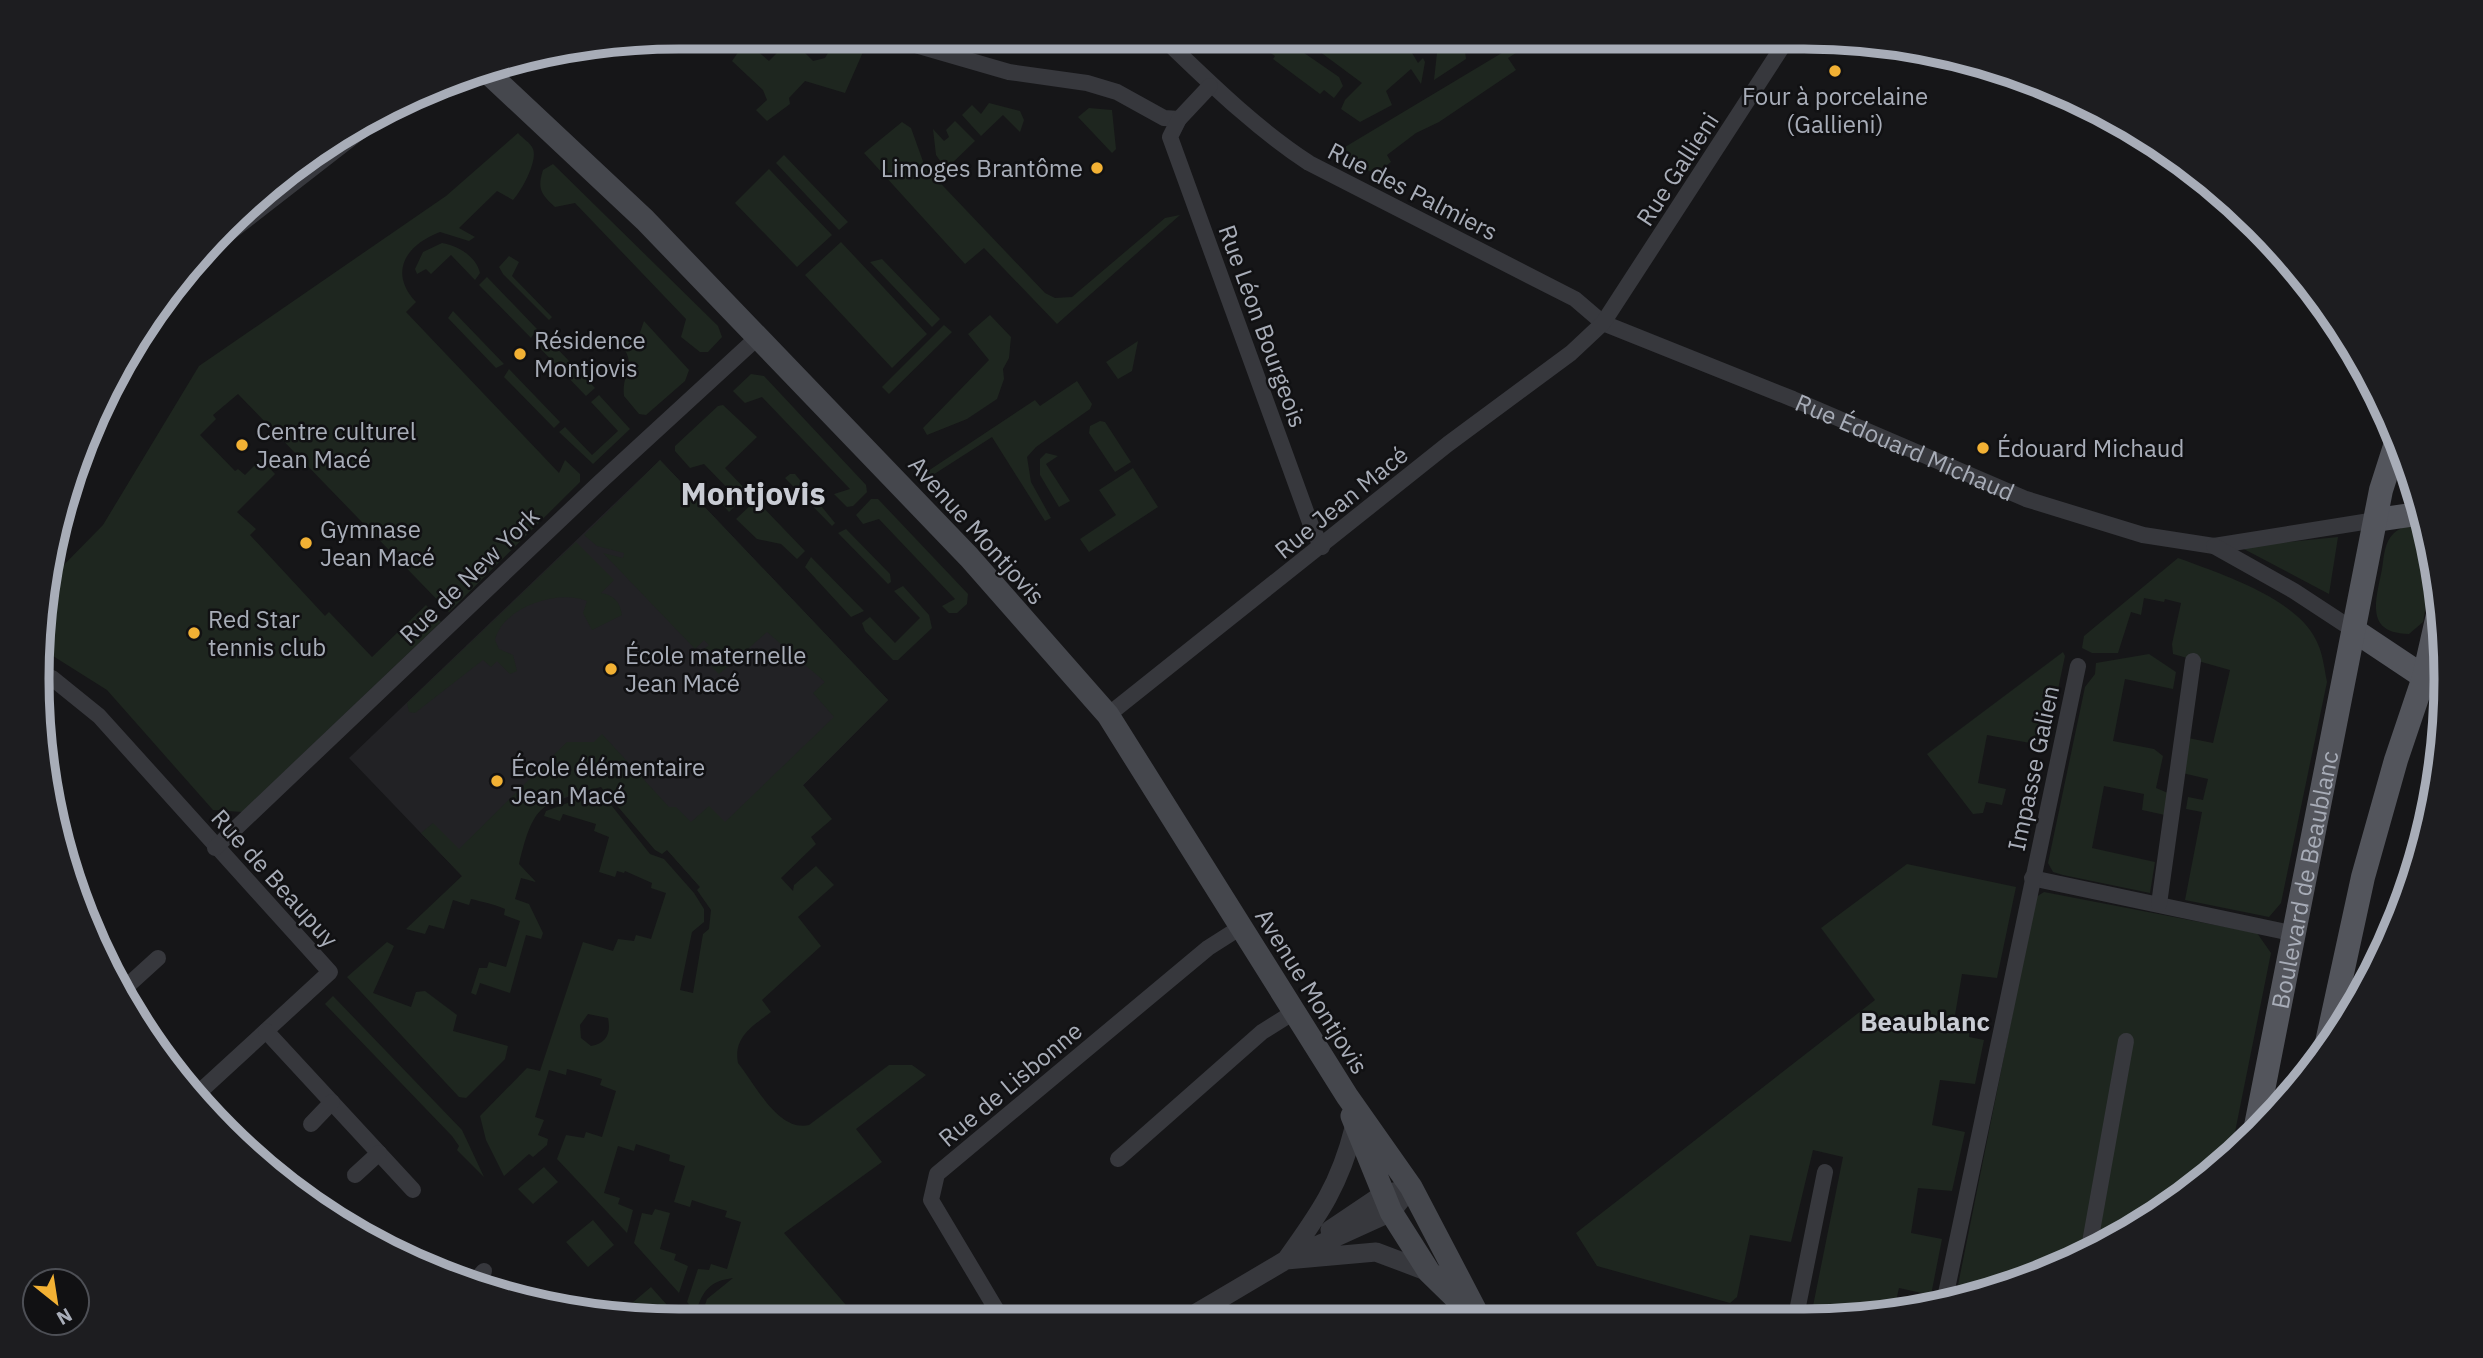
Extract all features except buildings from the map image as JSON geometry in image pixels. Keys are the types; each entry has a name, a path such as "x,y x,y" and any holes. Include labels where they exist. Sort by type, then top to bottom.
{"main road":[{"name":"Avenue Montjovis","path":"493,77 645,220 758,337 969,557 1108,715 1347,1096 1411,1187 1474,1309"},
{"name":"Boulevard de Beaublanc","path":"2258,1114 2381,490 2392,454"},
{"path":"2376,520 2413,515"},
{"name":"Rue Édouard Michaud","path":"2355,631 2425,675"},
{"path":"2331,1024 2364,877 2396,760 2433,644"},
{"name":"Avenue Montjovis","path":"1347,1096 1354,1128 1387,1204 1429,1272 1473,1309"}],"street":[{"path":"929,49 1009,72 1087,83 1117,92 1164,118 1179,119 1210,86"},
{"name":"Rue des Palmiers","path":"1173,49 1210,86 1273,139 1309,163 1354,189 1576,299 1603,323"},
{"name":"Rue Gallieni","path":"1603,323 1781,49"},
{"name":"Rue Léon Bourgeois","path":"1179,119 1170,137 1173,146 1312,528 1322,547"},
{"name":"Rue Édouard Michaud","path":"1603,323 1793,399 2026,499 2143,535 2214,545 2376,520"},
{"name":"Rue Jean Macé","path":"1108,715 1448,444 1571,353 1603,323"},
{"name":"Rue de New York","path":"215,848 599,483 758,337"},
{"name":"Rue Édouard Michaud","path":"2214,545 2294,591 2355,631"},
{"path":"2159,904 2193,661"},
{"name":"Impasse Galien","path":"1946,1293 2077,666"},
{"name":"Rue de Beaupuy","path":"49,677 99,716 215,848 330,972 202,1090"},
{"path":"2032,878 2295,934"},
{"name":"Rue de Lisbonne","path":"996,1309 931,1200 937,1174 1208,948 1241,927"},
{"path":"128,985 158,958"},
{"path":"1118,1159 1262,1032 1294,1012"},
{"path":"266,1031 413,1190"},
{"path":"2090,1240 2126,1041"},
{"path":"311,1124 332,1102"},
{"path":"1286,1260 1324,1207 1342,1173 1354,1128"},
{"path":"355,1175 379,1153"},
{"path":"1797,1309 1825,1172"},
{"path":"1203,1309 1387,1204 1411,1187"},
{"path":"1286,1260 1376,1252 1429,1272"}],"shaded area":[{"path":"740,49 755,49 769,61 781,49 801,49 813,61 825,58 830,49 853,49 863,52 845,93 805,81 789,98 790,104 767,121 756,110 767,100 763,90 732,61"},
{"path":"1264,49 1298,49 1339,77 1343,86 1334,98 1324,90 1320,94 1273,59 1275,56"},
{"path":"1316,49 1410,49 1418,63 1423,58 1425,62 1421,84 1411,69 1386,91 1392,105 1360,122 1341,109 1345,100 1362,83"},
{"path":"1444,49 1465,49 1466,59 1434,80 1437,53"},
{"path":"1509,49 1522,49 1508,58 1516,70 1439,122 1416,133 1387,155 1391,162 1375,174 1335,153"},
{"path":"989,103 1020,111 1024,120 1020,132 1003,115 981,136 962,115 972,105 981,114"},
{"path":"1089,108 1112,110 1116,149 1112,153 1078,117"},
{"path":"955,121 975,141 946,169 936,155 933,129 944,141 949,137 946,130"},
{"path":"902,122 911,128 925,167 1045,293 1055,298 1072,297 1165,218 1180,215 1057,324 984,248 965,264 864,153"},
{"path":"518,133 533,149 533,161 528,176 513,200 497,191 459,228 475,237 469,241 440,232 418,244 410,252 402,270 403,280 416,302 406,312 559,473 565,460 580,474 580,482 449,612 238,394 213,415 216,419 200,435 235,471 238,469 245,475 261,459 275,474 237,512 256,529 250,535 325,616 329,612 372,657 426,605 441,622 242,812 213,810 107,690 50,654 59,570 103,525 199,366 446,196"},
{"path":"784,155 848,222 839,230 776,163"},
{"path":"553,164 718,326 722,337 708,352 700,352 681,337 686,319 575,203 555,207 546,198 540,187 541,177 543,170"},
{"path":"769,169 832,235 797,267 735,203"},
{"path":"841,242 927,334 892,368 805,275"},
{"path":"442,243 460,249 475,262 480,273 475,280 451,255 431,274 426,269 417,274 415,269 423,252"},
{"path":"509,256 519,262 512,276 552,317 549,320 503,274 499,267"},
{"path":"882,259 940,319 932,327 870,262"},
{"path":"487,277 537,329 531,338 479,285"},
{"path":"453,311 504,364 496,368 448,318"},
{"path":"990,315 1011,337 1009,358 1003,369 1004,379 997,399 967,419 927,435 923,428 989,360 968,334"},
{"path":"644,321 689,370 685,381 646,415 639,414 624,396 629,363 628,356 618,340 638,338"},
{"path":"944,325 952,332 889,394 882,387"},
{"path":"545,336 595,388 586,396 536,344"},
{"path":"1138,341 1132,371 1118,379 1106,362"},
{"path":"509,369 560,422 554,428 504,377"},
{"path":"751,374 764,376 866,485 867,492 853,506 847,507 834,494 850,489 762,397 745,403 733,391"},
{"path":"1077,381 1092,404 1090,409 1036,447 1027,457 1031,482 1051,518 1045,521 992,437 925,480 922,475 1035,400 1040,406"},
{"path":"599,395 630,429 593,464 559,432 565,427 592,455 618,431 591,402"},
{"path":"723,405 757,437 725,468 749,493 729,512 722,504 721,498 736,497 704,464 690,468 675,451 675,446 718,406"},
{"path":"1100,421 1105,422 1131,462 1115,472 1089,433 1090,426"},
{"path":"1046,453 1058,456 1046,464 1070,501 1059,507 1040,475 1040,459"},
{"path":"660,460 888,700 701,888 609,784 549,803 462,876 349,758"},
{"path":"660,460 888,700 803,785 832,819 811,837 816,844 781,878 793,891 794,885 816,866 834,885 798,917 821,946 762,1000 771,1012 741,1039 737,1054 738,1063 768,1105 787,1121 798,1125 809,1125 889,1065 912,1065 926,1075 856,1129 882,1162 784,1233 849,1309 704,1309 707,1299 733,1278 713,1284 708,1288 697,1309 693,1309 687,1302 698,1269 709,1270 711,1264 727,1269 741,1222 725,1217 727,1211 692,1200 690,1207 674,1202 685,1166 669,1161 670,1155 636,1144 634,1151 618,1146 604,1193 620,1198 618,1204 633,1210 627,1233 557,1159 566,1135 584,1138 586,1132 602,1137 616,1091 600,1085 602,1079 567,1069 566,1075 549,1070 535,1117 544,1120 538,1135 548,1139 547,1145 533,1157 529,1154 504,1176 486,1140 480,1116 527,1068 540,1071 583,942 613,951 618,939 634,941 636,935 651,939 666,893 651,888 652,883 625,871 617,871 615,877 599,872 609,837 594,831 596,824 563,814 560,821 544,816 546,811 600,791 650,854 664,859 694,893 704,909 704,922 692,932 680,990 693,993 703,934 709,929 711,910 697,890 700,887 667,850 662,854 655,850 601,787 553,802 543,808 530,828 519,864 536,882 521,878 515,899 529,904 543,933 541,939 526,935 510,993 480,983 476,995 471,993 479,968 487,968 489,962 506,967 520,921 504,915 505,909 471,899 469,905 453,900 444,929 429,925 425,934 406,929 462,876 421,833 433,823 459,849 567,742 594,742 602,734 669,807 676,807 691,822 709,806 725,822 834,717 813,693 825,682 767,632 719,674 699,654 709,645 704,640 695,649 603,553 623,558 624,553 597,546 584,535","holes":["588,1014 608,1018 609,1028 604,1040 591,1046 581,1038 580,1025"]},
{"path":"1133,468 1158,507 1089,552 1080,539 1116,515 1099,490"},
{"path":"795,474 835,523 832,526 785,478"},
{"path":"871,499 878,499 968,594 967,604 957,613 949,613 942,606 955,599 879,519 863,524 856,515"},
{"path":"756,500 805,551 797,559 781,544 757,539 736,519"},
{"path":"2408,525 2416,528 2428,593 2423,622 2409,634 2385,628 2376,613 2386,545 2399,530"},
{"path":"846,529 890,574 891,582 888,584 838,533"},
{"path":"2338,537 2329,594 2240,547"},
{"path":"576,542 614,580 601,593 616,600 622,615 592,630 583,613 587,601 562,597 533,604 509,618 500,628 495,640 499,649 513,655 517,671 510,674 497,661 491,667 483,660 415,713 409,712 407,703"},
{"path":"811,557 864,611 851,617 805,567"},
{"path":"2178,558 2234,579 2292,612 2306,625 2322,655 2327,682 2281,903 2269,917 2185,900 2202,812 2186,809 2188,797 2203,800 2208,779 2178,772 2183,737 2213,743 2230,670 2173,654 2172,644 2181,603 2165,599 2164,602 2144,598 2141,615 2131,612 2118,653 2092,653 2082,648 2084,636"},
{"path":"903,586 929,615 932,628 898,660 893,660 865,631 862,623 870,617 895,643 920,618 894,591"},
{"path":"2063,652 2065,656 2046,746 1987,735 1978,783 2006,789 2002,805 1986,802 1983,813 1973,814 1927,754"},
{"path":"2149,654 2176,672 2173,689 2125,679 2113,741 2154,749 2163,756 2156,788 2168,793 2165,815 2142,810 2144,794 2104,786 2092,848 2155,862 2150,893 2063,875 2053,872 2048,863 2085,687 2095,674 2096,663"},
{"path":"1907,864 2016,887 1997,978 1962,974 1954,1021 1970,1024 1969,1037 1984,1040 1975,1084 1940,1080 1932,1125 1965,1132 1952,1191 1918,1188 1911,1233 1942,1239 1931,1295 1899,1288 1896,1302 1812,1309 1843,1157 1813,1150 1791,1242 1750,1235 1737,1297 1730,1303 1597,1266 1576,1233 1875,1000 1821,928"},
{"path":"2044,892 2257,933 2271,953 2234,1139 2188,1179 2119,1225 2045,1261 2007,1276 1957,1290 2036,897"},
{"path":"387,942 394,946 373,993 411,1007 416,992 425,991 457,1015 453,1031 508,1046 505,1059 466,1098 459,1097 347,977"},
{"path":"333,996 462,1130 484,1177 457,1150 459,1146 452,1136 325,1004"},
{"path":"544,1167 558,1182 533,1204 518,1189"},
{"path":"655,1209 670,1213 660,1249 676,1254 674,1260 688,1266 679,1293 634,1243 642,1213 652,1215"},
{"path":"593,1220 614,1245 588,1267 566,1242"},
{"path":"651,1287 667,1305 663,1309 627,1307"}],"place":[{"name":"Four à porcelaine (Gallieni)","path":"1835,71"},
{"name":"Limoges Brantôme","path":"1097,168"},
{"name":"Résidence Montjovis","path":"520,354"},
{"name":"Centre culturel Jean Macé","path":"242,445"},
{"name":"Édouard Michaud","path":"1983,448"},
{"name":"Gymnase Jean Macé","path":"306,543"},
{"name":"Red Star tennis club","path":"194,633"},
{"name":"École maternelle Jean Macé","path":"611,669"},
{"name":"École élémentaire Jean Macé","path":"497,781"}],"district":[{"name":"Montjovis","path":"753,493"},
{"name":"Beaublanc","path":"1925,1021"}]}
